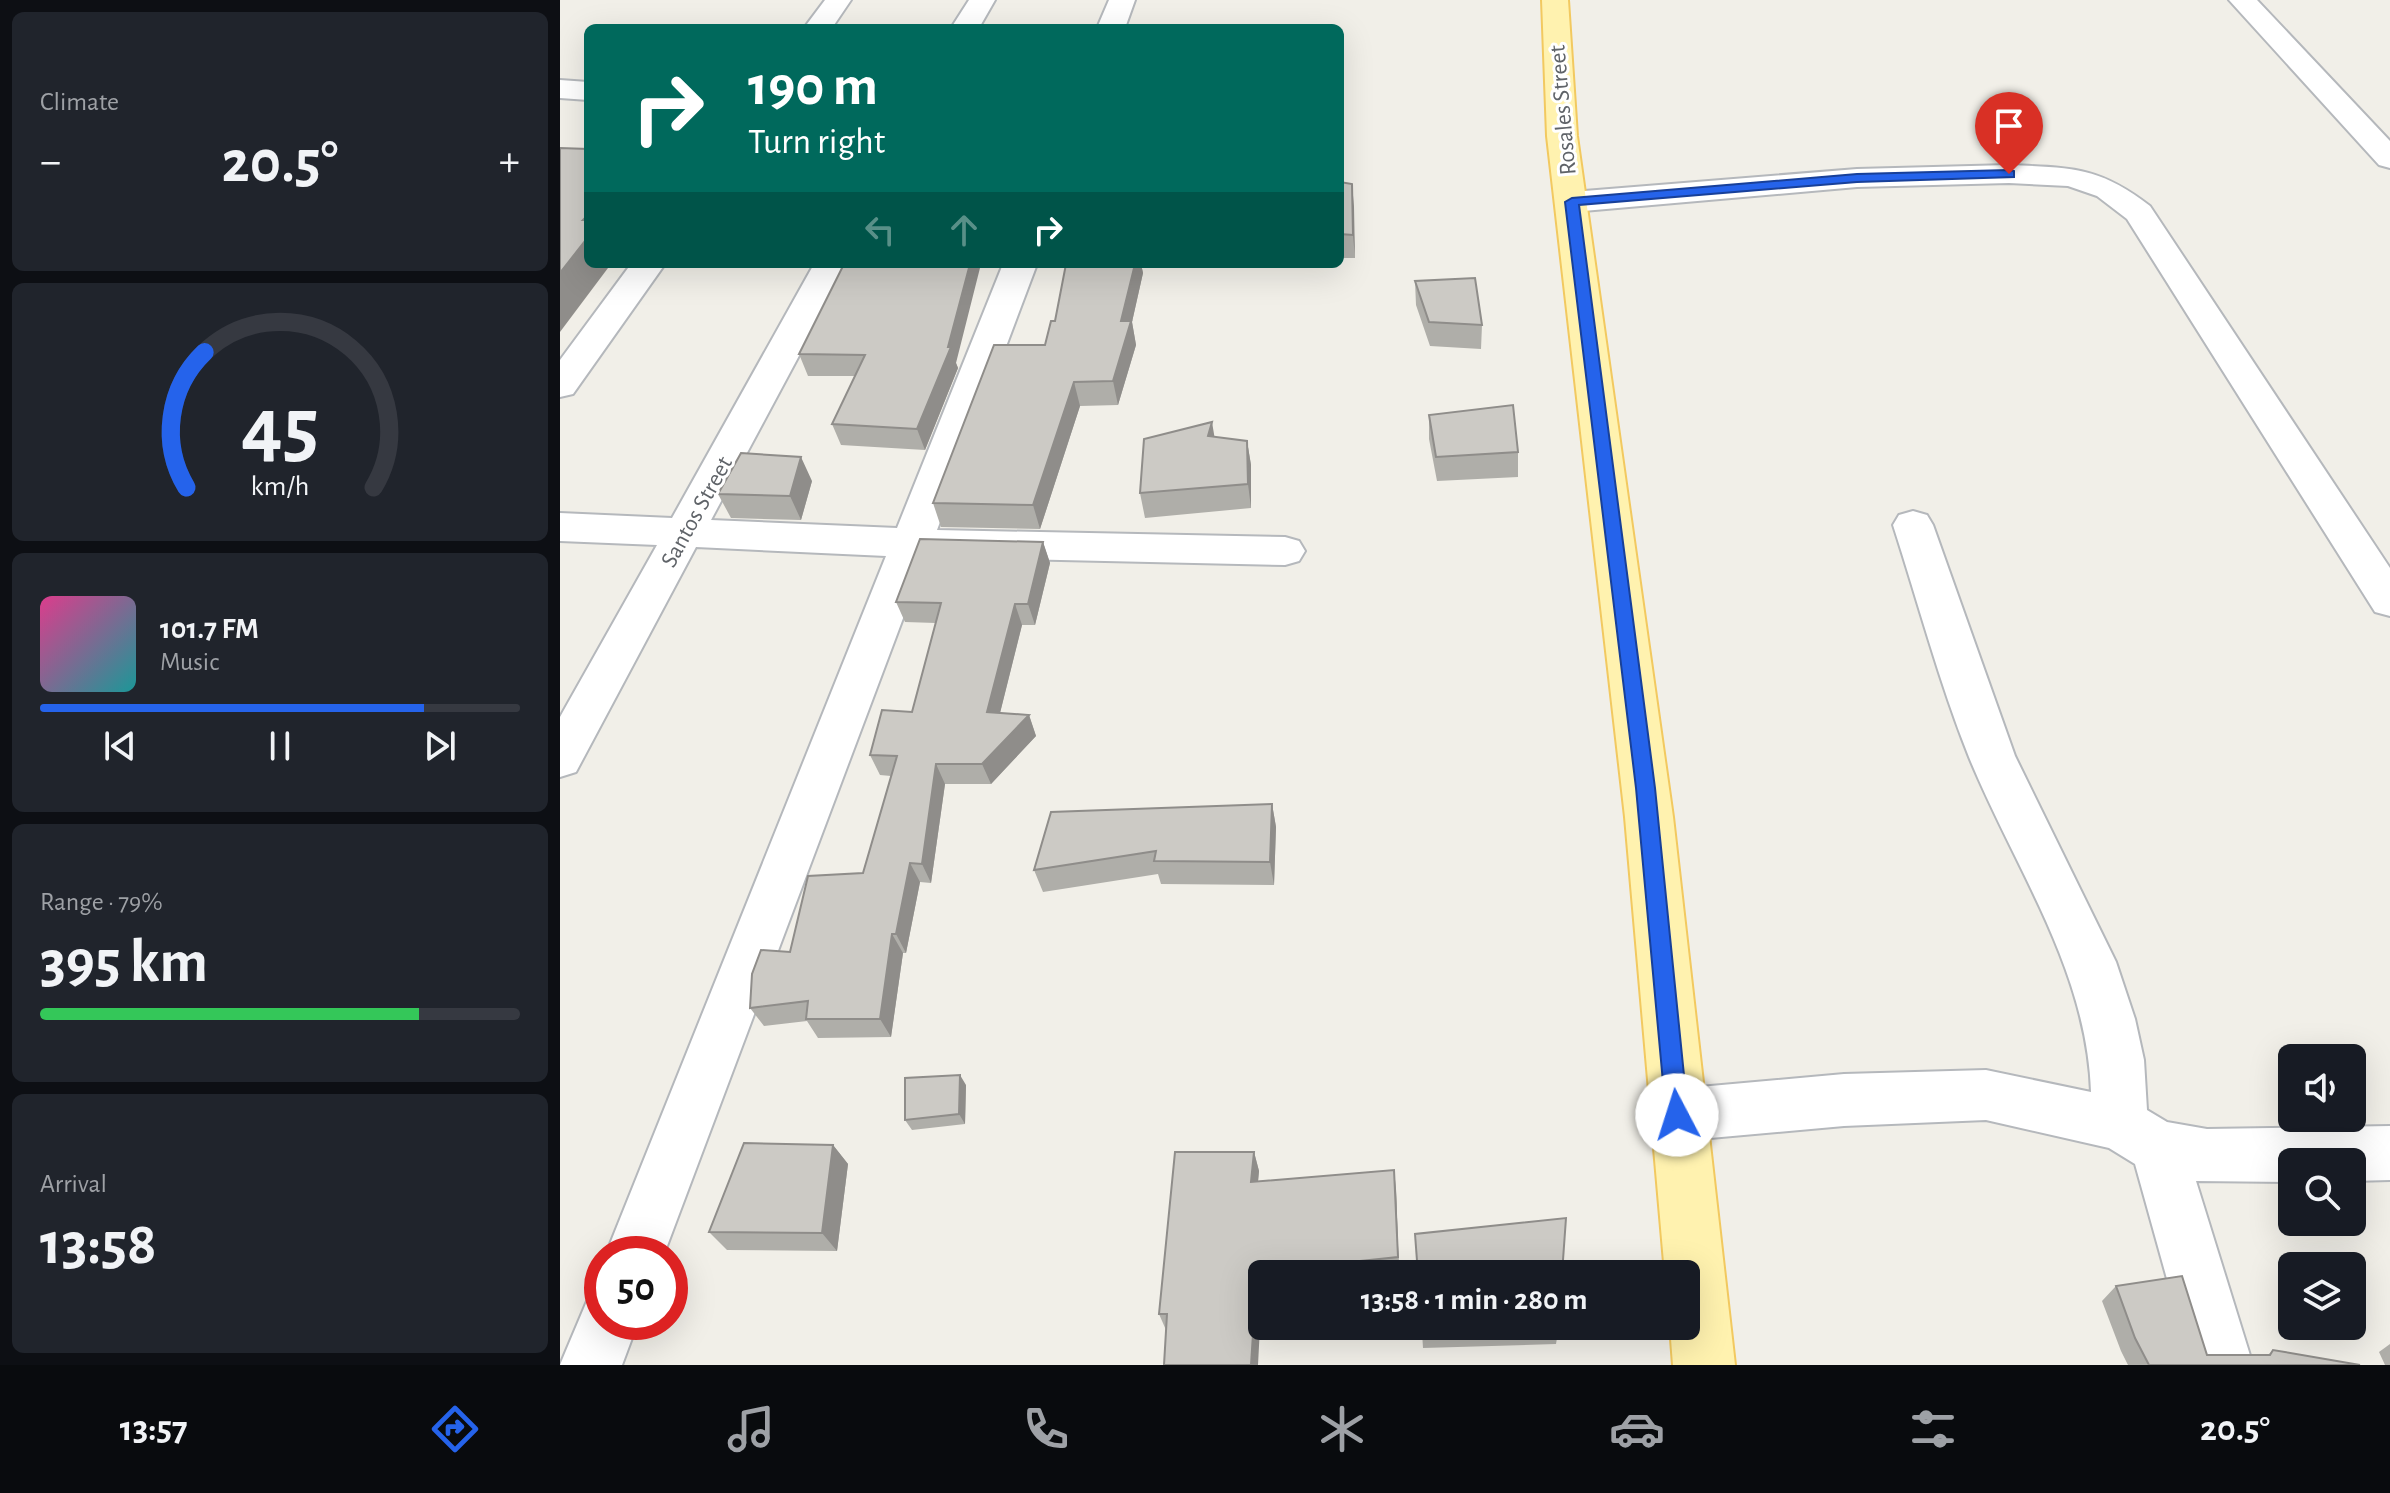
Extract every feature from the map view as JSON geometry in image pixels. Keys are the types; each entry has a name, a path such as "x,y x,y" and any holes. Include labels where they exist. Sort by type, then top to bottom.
{"main road":[{"name":"Rosales Street","path":"1555,0 1562,136 1645,786 1704,1365"}],"street":[{"path":"821,24 838,0"},
{"path":"967,24 982,0"},
{"path":"1113,24 1122,0"},
{"path":"2242,0 2390,159"},
{"path":"560,89 584,91"},
{"path":"1572,202 1872,177 2071,177 2108,189 2139,213 2390,601"},
{"path":"560,386 645,268"},
{"name":"Santos Street","path":"560,759 688,531 829,268"},
{"path":"642,1236 1018,268"},
{"path":"1913,525 1992,756 2090,962 2109,1019 2117,1060 2139,1136 2222,1365"},
{"path":"560,527 911,543 1285,551"},
{"path":"1677,1115 1844,1100 1986,1095 2207,1156 2390,1153"},
{"path":"591,1365 601,1340"}],"building":[{"path":"560,148 584,149 584,242 560,273"},
{"path":"1344,183 1352,184 1353,235 1344,234"},
{"path":"842,268 969,268 948,347 951,347 917,429 832,424 865,355 799,354"},
{"path":"1065,268 1134,268 1121,321 1131,321 1113,381 1074,382 1033,505 933,503 994,345 1045,345 1051,321 1055,321"},
{"path":"1475,278 1482,325 1429,322 1415,281"},
{"path":"1513,405 1518,452 1436,457 1429,415"},
{"path":"1212,422 1208,436 1247,441 1248,484 1140,493 1144,439"},
{"path":"741,453 801,457 790,496 718,494"},
{"path":"920,539 1043,542 1028,604 1015,604 987,712 1029,715 982,764 936,764 922,864 910,863 896,934 892,934 880,1019 806,1019 808,1001 750,1008 752,974 761,950 790,952 808,876 863,873 897,756 870,755 882,710 912,712 941,603 896,602"},
{"path":"1272,804 1270,862 1154,861 1156,851 1034,870 1051,812"},
{"path":"960,1075 959,1114 905,1120 905,1078"},
{"path":"744,1143 833,1145 822,1233 709,1232"},
{"path":"1175,1152 1254,1152 1251,1182 1394,1170 1398,1257 1370,1260 1248,1260 1251,1365 1164,1365 1167,1314 1159,1314"},
{"path":"1566,1218 1563,1260 1417,1260 1415,1234"},
{"path":"2182,1276 2207,1355 2270,1355 2273,1350 2360,1365 2149,1365 2135,1338 2116,1286"}],"route":[{"path":"1677,1115 1652,847 1617,551 1595,410 1572,202 1857,178 2009,174"}]}
